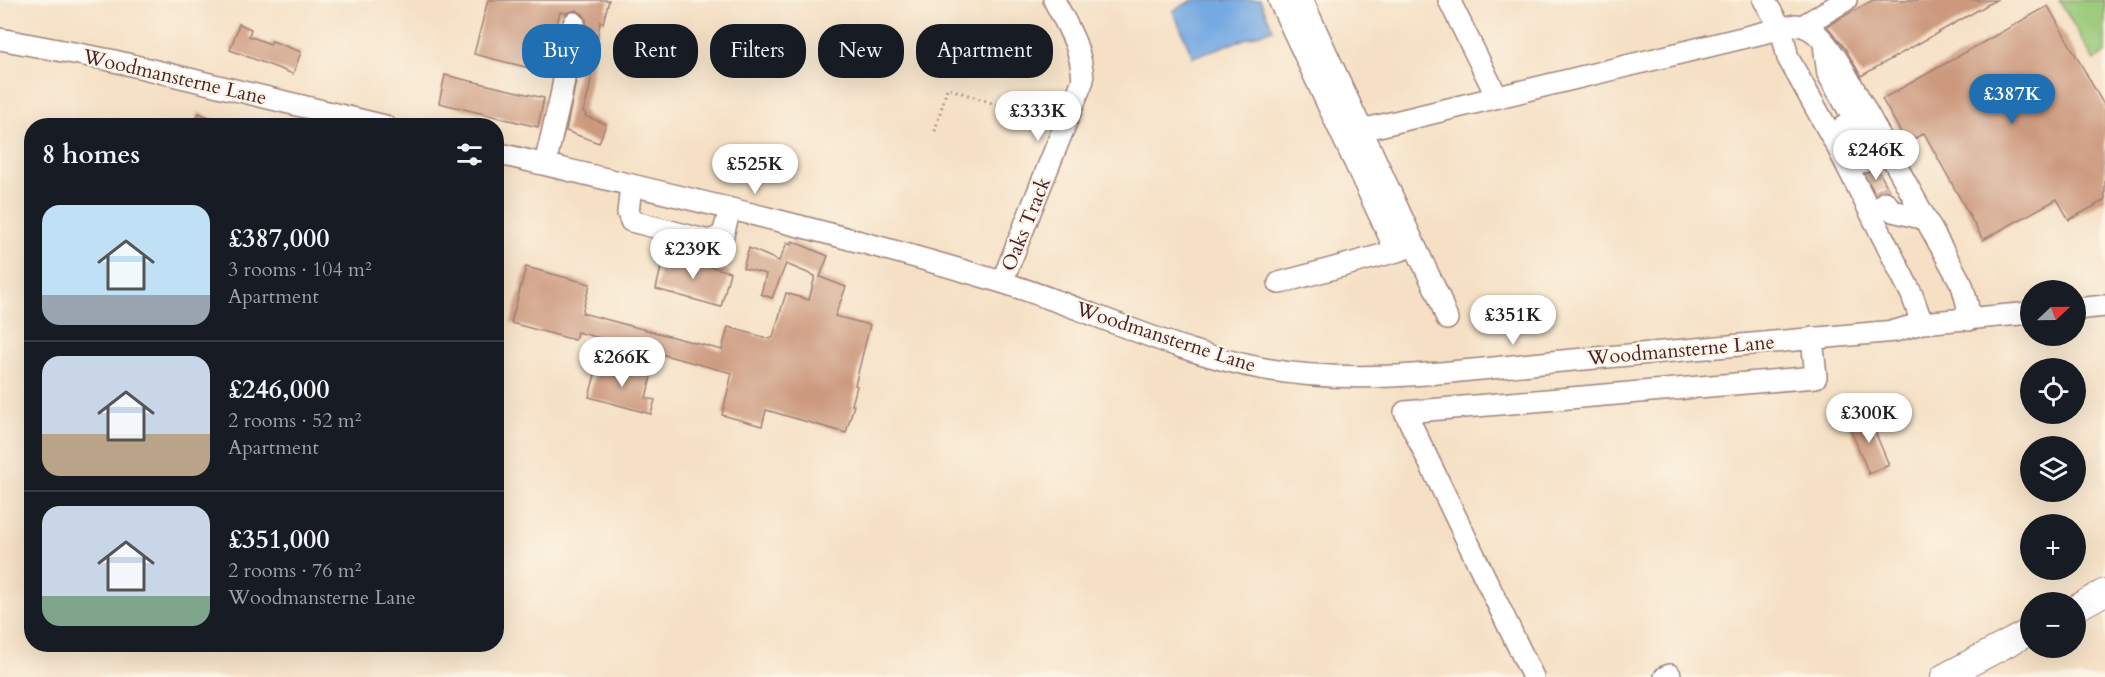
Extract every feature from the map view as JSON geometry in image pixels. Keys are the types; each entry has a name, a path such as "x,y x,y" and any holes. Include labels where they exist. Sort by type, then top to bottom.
{"main road":[{"path":"2086,602 2105,592"},
{"path":"1944,677 2020,637"}],"street":[{"name":"Oaks Track","path":"1002,282 1083,80 1078,46 1054,0"},
{"path":"1279,0 1391,240 1408,247"},
{"path":"1302,0 1362,130 1408,247 1439,297 1447,319"},
{"path":"1449,0 1497,97"},
{"path":"1764,0 1781,28 1788,58 1838,148 1912,294 1922,323"},
{"path":"1362,130 1781,28 1804,25 1846,0"},
{"path":"545,164 561,96 574,23"},
{"path":"1804,25 1823,40 1843,69 1912,192 1962,285 1969,320"},
{"name":"Woodmansterne Lane","path":"0,39 110,60 332,118"},
{"path":"1823,40 1818,72 1821,86 1863,162"},
{"name":"Woodmansterne Lane","path":"504,155 841,235 1002,282 1191,350 1265,369 1322,375 1385,377 1895,331 1922,323 2020,314"},
{"path":"631,185 628,213 632,220 709,241 723,235 730,208"},
{"path":"1885,202 1893,211 1925,219"},
{"path":"1279,283 1408,247"},
{"path":"2086,308 2105,306"},
{"path":"1533,677 1405,412 1816,377 1812,338"}],"path":[{"path":"935,131 947,88 1065,128"}],"green space":[{"path":"2059,0 2105,0 2105,54 2094,60"}],"water":[{"path":"1193,0 1260,0 1273,29 1193,57 1173,11"}],"building":[{"path":"488,0 609,0 603,23 600,22 600,24 587,24 583,14 576,10 560,12 557,24 522,24 522,66 474,54"},
{"path":"1873,0 1996,0 1861,76 1845,48 1827,26"},
{"path":"2048,6 2105,107 2105,200 2069,220 2057,199 1983,240 1924,133 1907,143 1882,99"},
{"path":"239,24 251,29 249,36 270,44 272,41 301,52 293,74 230,50"},
{"path":"445,75 544,98 538,127 439,103"},
{"path":"576,78 591,78 583,112 586,113 585,116 606,124 599,143 566,131"},
{"path":"199,113 211,118 197,118"},
{"path":"1875,164 1889,190 1882,190 1875,194 1865,174 1874,169"},
{"path":"792,241 828,256 820,277 846,287 835,316 870,325 846,433 766,410 762,426 722,415 732,373 577,332 575,340 511,323 526,267 590,284 582,313 722,350 728,327 770,339 773,337 786,293 809,300 815,276 786,264 772,298 761,294 766,274 743,268 749,248 779,261 787,243 791,245"},
{"path":"664,254 730,272 721,307 656,289"},
{"path":"598,363 651,377 646,398 655,400 651,414 589,397"},
{"path":"1868,415 1889,465 1869,474 1848,423"}],"tunnel":[{"path":"1863,162 1885,202"}]}
